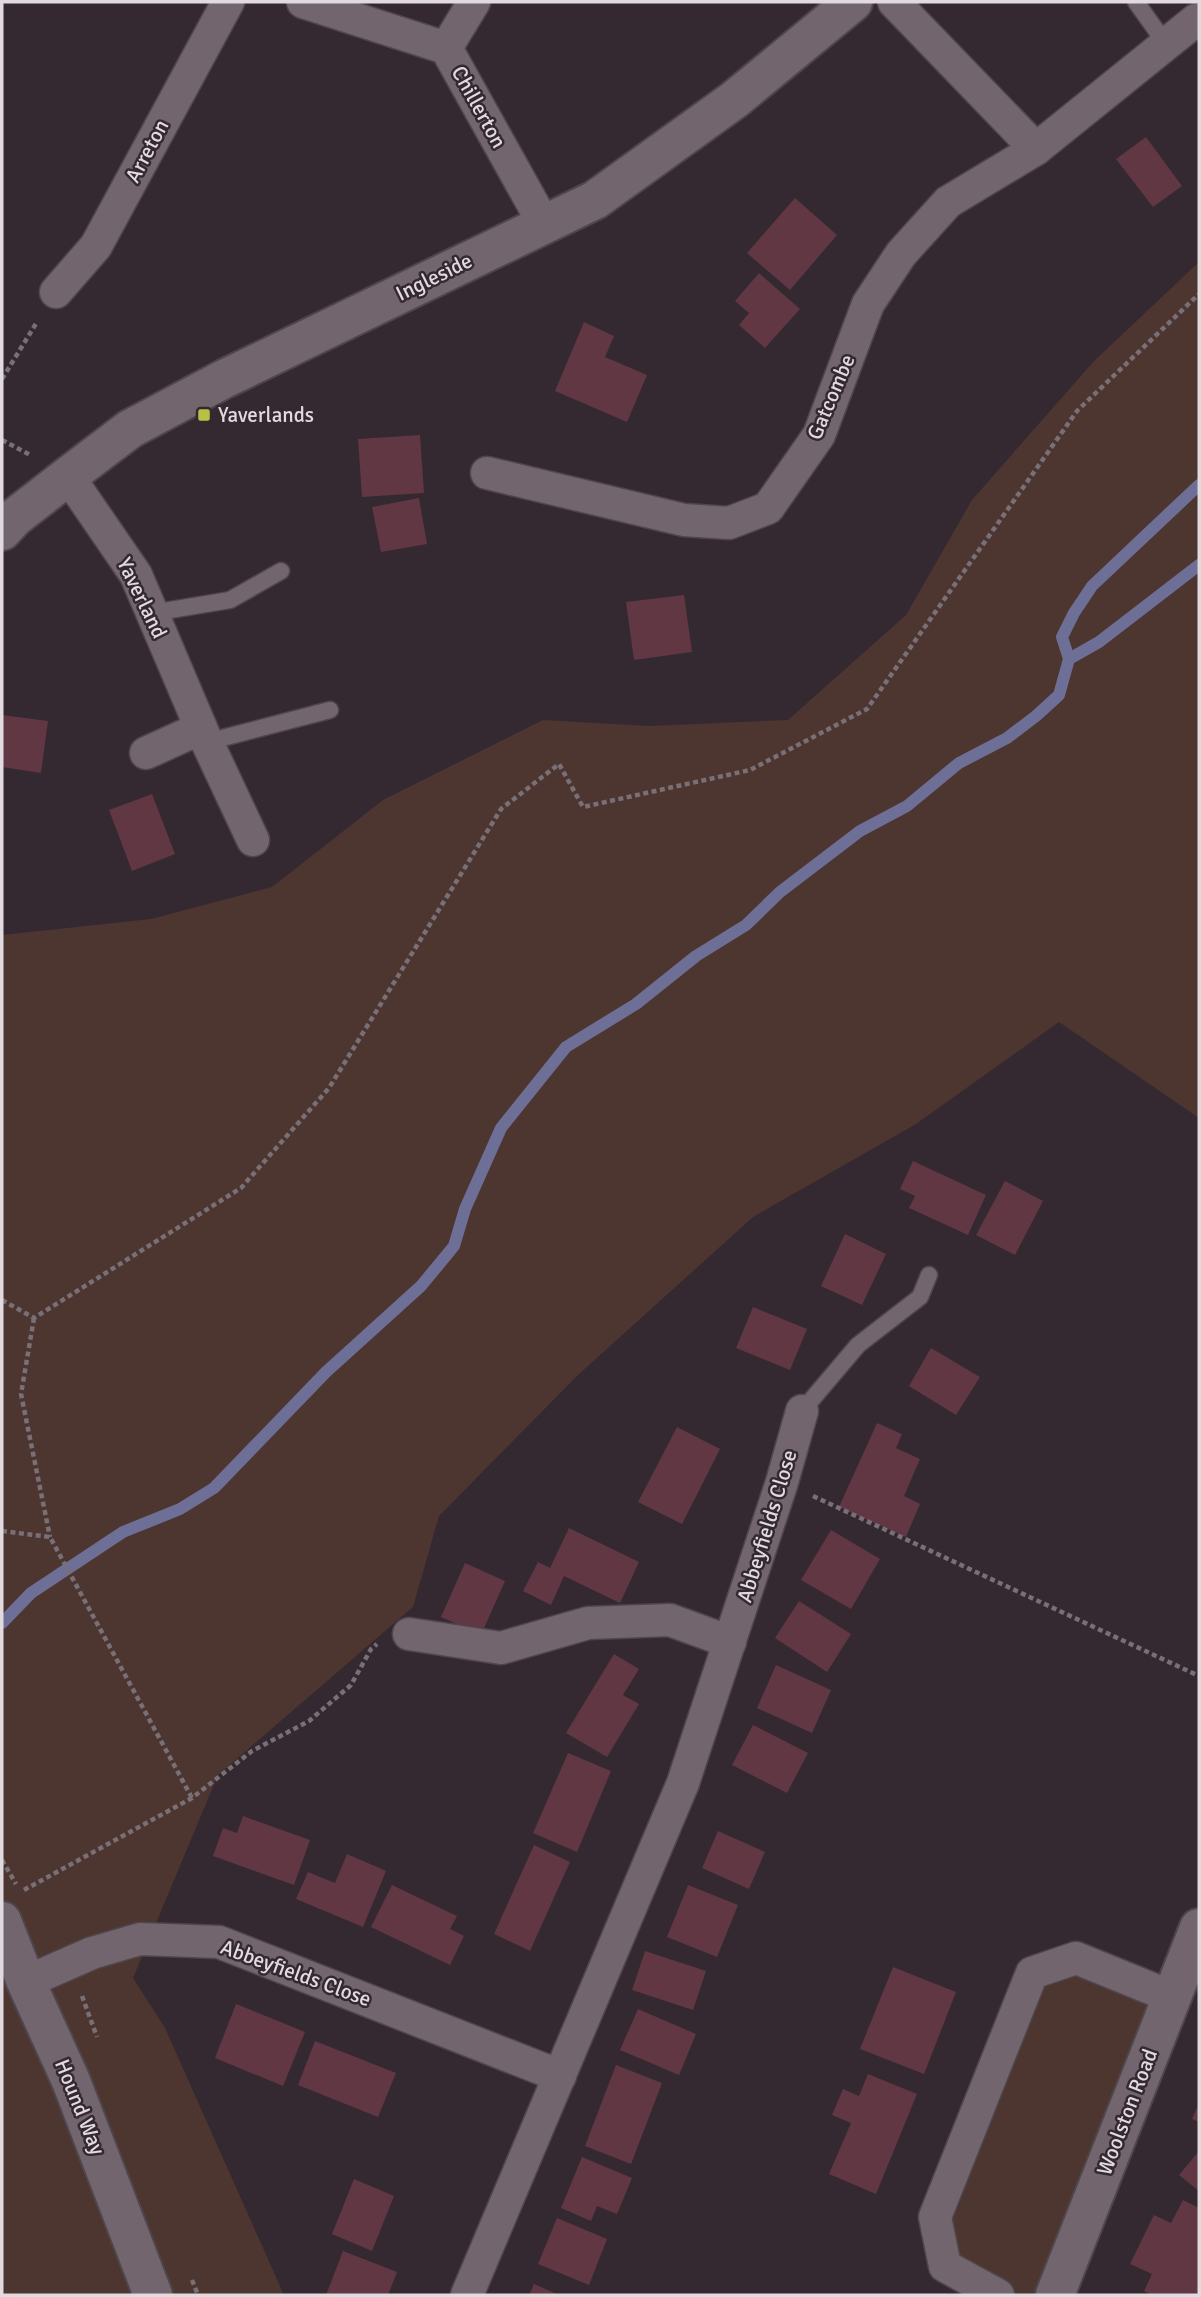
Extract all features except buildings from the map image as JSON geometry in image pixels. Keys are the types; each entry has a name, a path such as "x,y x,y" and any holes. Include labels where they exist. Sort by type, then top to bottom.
{"street":[{"name":"Arreton","path":"56,292 96,246 228,2"},
{"name":"Chillerton","path":"303,2 446,48 544,224"},
{"path":"446,48 474,2"},
{"name":"Ingleside","path":"2,531 14,518 130,429 224,379 595,200 733,100 853,2"},
{"path":"894,2 1036,149"},
{"name":"Gatcombe","path":"488,473 684,520 729,523 768,508 818,435 868,304 901,254 948,202 1036,149 1196,20"},
{"name":"Yaverland","path":"68,476 136,575 204,735 253,840"},
{"path":"146,753 204,735"},
{"name":"Abbeyfields Close","path":"467,2295 683,1783 782,1482 802,1411"},
{"path":"409,1634 501,1648 588,1623 670,1620 730,1642"},
{"name":"Hound Way","path":"11,1906 26,1982 71,2081 153,2295"},
{"name":"Woolston Road","path":"1055,2295 1199,1928"},
{"name":"Abbeyfields Close","path":"26,1982 92,1953 140,1938 219,1942 560,2076"},
{"path":"998,2295 945,2266 935,2217 1032,1973 1076,1958 1172,1997"}],"lane":[{"path":"1136,2 1166,44"},
{"path":"152,613 230,600 281,571"},
{"path":"204,735 330,710"},
{"path":"802,1411 858,1345 920,1297 929,1275"}],"path":[{"path":"2,379 56,292"},
{"path":"192,1798 50,1537 21,1394 34,1318 241,1188 328,1088 501,809 559,764 583,807 750,770 867,709 1077,411 1199,294"},
{"path":"2,1300 34,1318"},
{"path":"782,1482 1199,1676"},
{"path":"2,1531 50,1537"},
{"path":"2,1860 11,1906 192,1798 252,1751 309,1721 351,1685 371,1649 391,1634 409,1634"}],"shaded area":[{"path":"1199,262 1199,1118 1059,1022 916,1124 753,1217 578,1375 439,1516 413,1607 218,1775 133,1978 165,2028 284,2295 2,2295 2,935 151,919 272,887 383,800 543,720 649,726 788,720 906,615 972,500 1094,361"},
{"path":"1078,1972 1151,2007 1037,2295 1016,2295 954,2260 946,2218 1041,1982"}],"waterway":[{"path":"2,1623 31,1593 123,1532 180,1509 214,1488 326,1372 421,1286 454,1246 465,1209 501,1128 566,1047 636,1004 696,956 746,925 780,892 860,831 907,806 959,763 1007,738 1059,695 1069,659 1062,637 1074,613 1092,586 1199,485"},
{"path":"1069,659 1099,642 1199,565"}],"place":[{"name":"Yaverlands","path":"204,415"}]}
